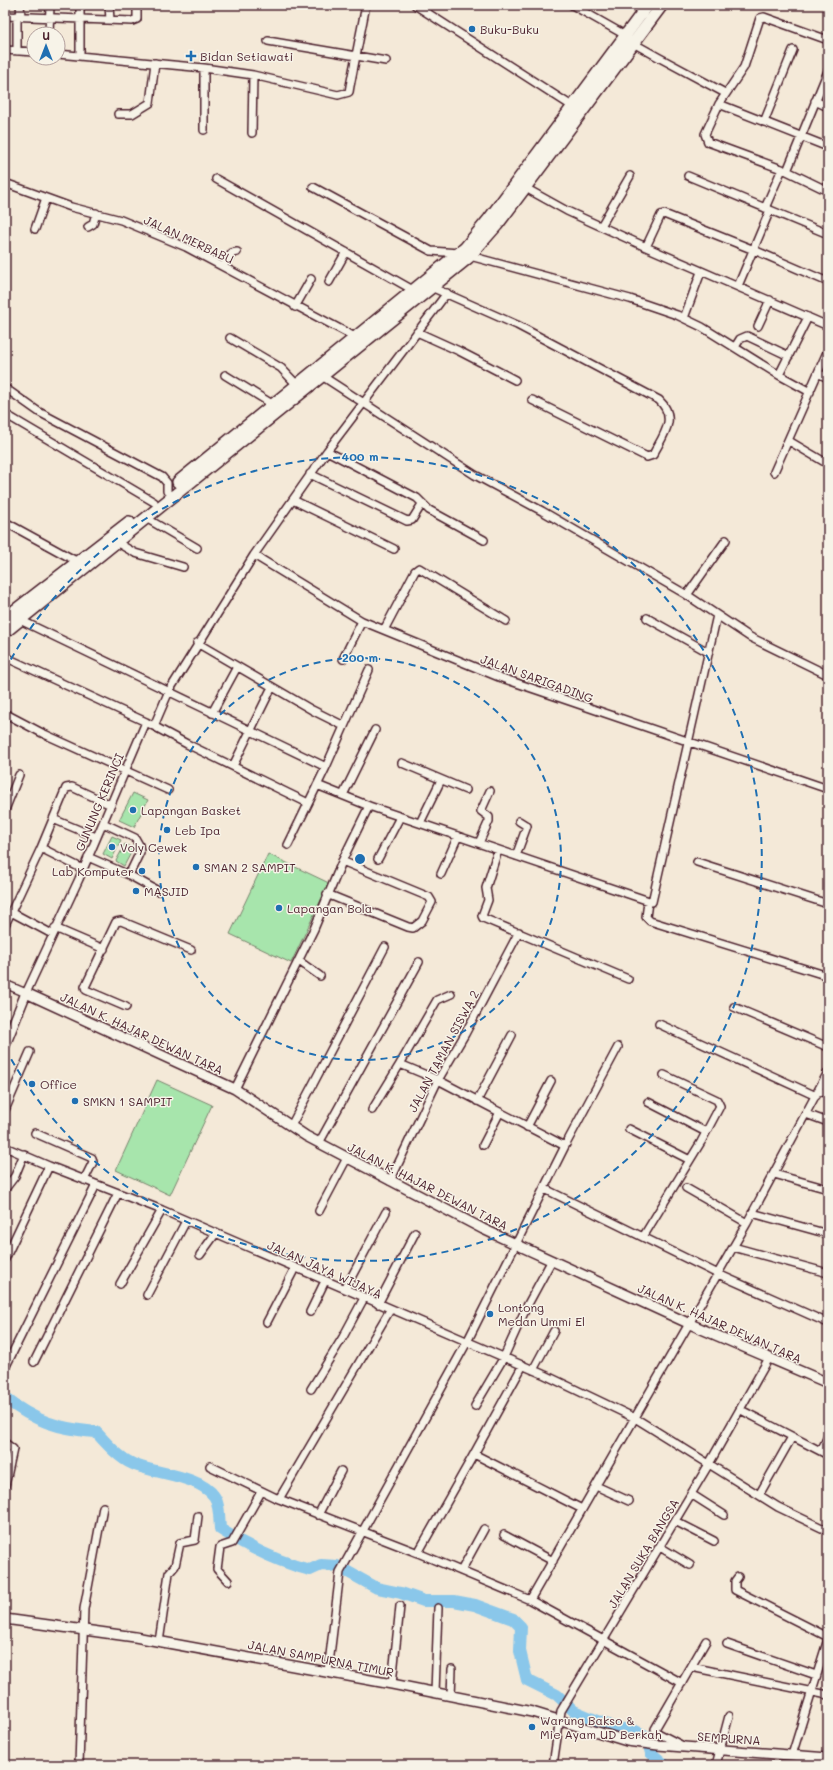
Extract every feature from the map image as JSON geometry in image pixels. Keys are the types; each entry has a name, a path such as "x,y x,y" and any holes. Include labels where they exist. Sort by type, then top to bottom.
{"main road":[{"path":"5,632 12,617 78,562 116,542 146,518 300,388 355,337 431,287 464,254 497,225 521,185 629,39 648,5"},
{"path":"629,39 662,5"},
{"path":"12,617 95,554 154,502 272,404 322,376 387,317 413,290 464,254"}],"street":[{"path":"16,51 20,5"},
{"path":"49,26 50,5"},
{"path":"80,5 80,56"},
{"path":"109,5 110,20"},
{"path":"5,16 135,20 138,16 138,5"},
{"path":"66,55 204,68 253,76 338,95 344,95 349,92 366,5"},
{"path":"415,5 577,110"},
{"path":"572,5 629,39 726,93"},
{"path":"828,40 764,17 760,18 744,67 719,104 706,130 705,136 708,142 784,170 828,191"},
{"path":"268,41 386,61"},
{"path":"5,50 26,52"},
{"path":"764,122 793,50"},
{"path":"118,114 132,114 150,103 155,63"},
{"path":"204,68 204,130"},
{"path":"738,286 754,250 768,209 784,170 828,71"},
{"path":"252,133 253,76"},
{"path":"815,102 828,107"},
{"path":"719,104 828,147"},
{"path":"601,226 630,176"},
{"path":"688,176 828,234"},
{"path":"216,180 413,290"},
{"name":"JALAN MERBABU","path":"5,183 96,214 121,220 176,242 223,266 295,307 355,337"},
{"path":"521,185 567,211 701,272 738,286 828,326"},
{"path":"313,187 430,251 446,251 464,254 630,300 684,318 810,392"},
{"path":"35,229 46,198"},
{"path":"88,227 93,224 96,214"},
{"path":"646,247 662,215 664,214 754,250 828,282"},
{"path":"223,266 232,253 237,252"},
{"path":"328,282 346,252"},
{"path":"684,318 701,272"},
{"path":"295,307 311,279"},
{"path":"431,287 517,325 660,400 667,408 670,420 656,451 653,455 647,457 532,400"},
{"path":"154,726 168,691 254,555 310,474 447,293"},
{"path":"758,326 770,300"},
{"path":"780,375 808,317"},
{"path":"417,332 459,350 515,380"},
{"path":"735,347 740,339 747,336 789,356"},
{"path":"230,338 281,368 300,388"},
{"path":"774,472 828,350"},
{"path":"818,373 828,378"},
{"path":"225,375 272,404"},
{"path":"322,376 475,475 542,511 687,595 750,637 828,675"},
{"path":"5,388 39,412 162,477 167,483 167,491"},
{"path":"5,414 154,502"},
{"path":"789,441 828,464"},
{"path":"327,451 417,498 429,510 484,540"},
{"path":"310,474 407,521 412,520 422,504"},
{"path":"293,500 394,549"},
{"path":"146,518 196,548"},
{"path":"5,522 78,562"},
{"path":"687,595 726,540"},
{"path":"116,542 135,553 183,567"},
{"name":"JALAN SARIGADING","path":"254,555 362,621 499,677 828,789"},
{"path":"384,630 418,568 506,621"},
{"path":"317,785 400,817 648,902 653,900 717,614"},
{"path":"12,617 326,767"},
{"path":"647,618 708,652"},
{"path":"343,659 362,621"},
{"path":"197,643 237,668 344,726"},
{"path":"5,657 146,722 308,803"},
{"path":"212,713 237,668"},
{"path":"288,845 326,767 369,670"},
{"path":"233,766 272,687"},
{"path":"6,714 42,733 168,790"},
{"name":"GUNUNG KERINCI","path":"5,1045 26,993 83,869 146,722"},
{"path":"343,795 375,730"},
{"path":"402,763 466,790"},
{"path":"5,810 19,776"},
{"path":"420,823 442,780"},
{"path":"5,925 68,787 72,787 111,805"},
{"path":"479,843 490,817 481,811 490,791"},
{"path":"235,1089 299,961 314,929 327,894 369,806"},
{"path":"378,859 400,817"},
{"path":"54,819 96,837"},
{"path":"516,856 527,826 518,821"},
{"path":"103,822 135,838 139,845 140,852 129,875"},
{"path":"441,874 458,836"},
{"path":"41,848 83,869"},
{"path":"498,850 486,888 488,900 482,916 486,920 519,932 628,979"},
{"path":"88,857 129,875 158,891"},
{"path":"327,894 408,928 413,928 422,921 432,902 429,898 342,861"},
{"path":"697,862 828,904"},
{"path":"648,902 646,917 650,921 828,976"},
{"path":"11,912 54,931 104,949"},
{"path":"126,1007 86,990 87,981 115,924 119,921 191,950"},
{"name":"JALAN TAMAN SISWA 2","path":"390,1181 438,1080 465,1034 519,932"},
{"path":"291,1126 385,947"},
{"path":"299,961 320,976"},
{"path":"319,1143 419,962"},
{"path":"5,984 26,993"},
{"name":"JALAN K. HAJAR DEWAN TARA","path":"26,993 235,1089 319,1143 390,1181 517,1244 690,1324 828,1383"},
{"path":"372,1110 437,1000 451,994"},
{"path":"734,1007 828,1048"},
{"path":"659,1024 818,1094 828,1094"},
{"path":"477,1101 512,1035"},
{"path":"328,1672 340,1572 467,1342 545,1188 564,1146 618,1047"},
{"path":"5,1110 30,1052"},
{"path":"400,1064 438,1080 564,1146"},
{"path":"530,1600 733,1248 818,1094 828,1072"},
{"path":"643,1237 690,1160 719,1109 720,1103 664,1074"},
{"path":"527,1127 551,1081"},
{"path":"648,1102 706,1132"},
{"path":"483,1145 500,1112"},
{"path":"806,1114 828,1122"},
{"path":"629,1129 690,1160"},
{"path":"35,1133 92,1158 93,1162 84,1180"},
{"name":"JALAN JAYA WIJAYA","path":"5,1147 96,1185 162,1210 390,1310 523,1365 635,1418 759,1496 828,1531"},
{"path":"5,1189 15,1176 24,1154"},
{"path":"319,1211 347,1158"},
{"path":"5,1259 49,1166"},
{"path":"774,1174 828,1189"},
{"path":"5,1368 96,1185"},
{"path":"545,1188 718,1274 828,1323"},
{"path":"686,1188 747,1223"},
{"path":"34,1362 118,1193"},
{"path":"120,1284 162,1210"},
{"path":"345,1289 386,1212"},
{"path":"752,1213 828,1234"},
{"path":"146,1295 186,1221"},
{"path":"200,1255 216,1233"},
{"path":"378,1304 415,1233"},
{"path":"733,1248 828,1273"},
{"path":"475,1406 504,1357 527,1306 552,1260"},
{"path":"267,1322 295,1268"},
{"path":"310,1312 325,1281"},
{"path":"311,1389 343,1337 364,1298"},
{"path":"279,1499 390,1310"},
{"path":"533,1370 554,1331"},
{"name":"JALAN SUKA BANGSA","path":"553,1765 560,1716 710,1464 769,1358"},
{"path":"418,1553 523,1365"},
{"path":"741,1410 828,1455"},
{"path":"821,1451 828,1436"},
{"path":"759,1496 792,1437"},
{"path":"5,1443 13,1449 13,1454 5,1486"},
{"path":"474,1454 582,1509"},
{"path":"210,1466 261,1492 418,1553 530,1600 682,1683"},
{"path":"318,1515 341,1471"},
{"path":"596,1486 629,1501"},
{"path":"228,1581 216,1567 221,1546 231,1544 261,1492"},
{"path":"691,1494 724,1516"},
{"path":"79,1765 82,1630 86,1590 103,1507"},
{"path":"159,1642 169,1573 174,1567 180,1543 195,1538 198,1516"},
{"path":"676,1521 714,1541"},
{"path":"461,1571 484,1529"},
{"path":"504,1535 553,1561"},
{"path":"660,1547 690,1565"},
{"path":"738,1577 735,1581 734,1590 828,1638 792,1755"},
{"path":"392,1684 400,1606"},
{"path":"435,1693 438,1608"},
{"name":"JALAN SAMPURNA TIMUR","path":"5,1618 159,1642 560,1716 628,1741"},
{"path":"685,1747 656,1732 655,1729 706,1641"},
{"path":"728,1644 816,1675"},
{"path":"691,1667 828,1695"},
{"path":"451,1696 452,1669"},
{"path":"716,1765 719,1749 729,1716"},
{"name":"SEMPURNA","path":"628,1741 658,1745 828,1758"}],"green space":[{"name":"Lapangan Basket","path":"133,793 148,800 134,827 119,820"},
{"name":"Voly Cewek","path":"112,836 121,840 112,859 103,854"},
{"path":"125,844 133,849 124,866 116,861"},
{"name":"Lapangan Bola","path":"268,854 329,883 291,963 230,934"},
{"path":"157,1080 212,1105 170,1195 116,1170"}],"waterway":[{"path":"5,1398 26,1413 37,1418 70,1429 96,1432 118,1454 133,1464 188,1479 207,1489 216,1499 220,1529 252,1548 298,1567 310,1570 321,1565 337,1566 377,1588 401,1593 424,1601 454,1601 475,1605 513,1619 521,1627 520,1651 527,1680 557,1695 574,1711 615,1728 633,1730 646,1736 651,1753 665,1765"}],"place":[{"name":"Buku-Buku","path":"472,29"},
{"name":"Bidan Setiawati","path":"191,56"},
{"name":"Lapangan Basket","path":"133,810"},
{"name":"Leb Ipa","path":"167,830"},
{"name":"Voly Cewek","path":"112,847"},
{"name":"SMAN 2 SAMPIT","path":"196,867"},
{"name":"Lab Komputer","path":"142,871"},
{"name":"MASJID","path":"136,891"},
{"name":"Lapangan Bola","path":"279,908"},
{"name":"Office","path":"32,1084"},
{"name":"SMKN 1 SAMPIT","path":"75,1101"},
{"name":"Lontong Medan Ummi El","path":"490,1314"},
{"name":"Warung Bakso & Mie Ayam UD Berkah","path":"532,1727"}]}
